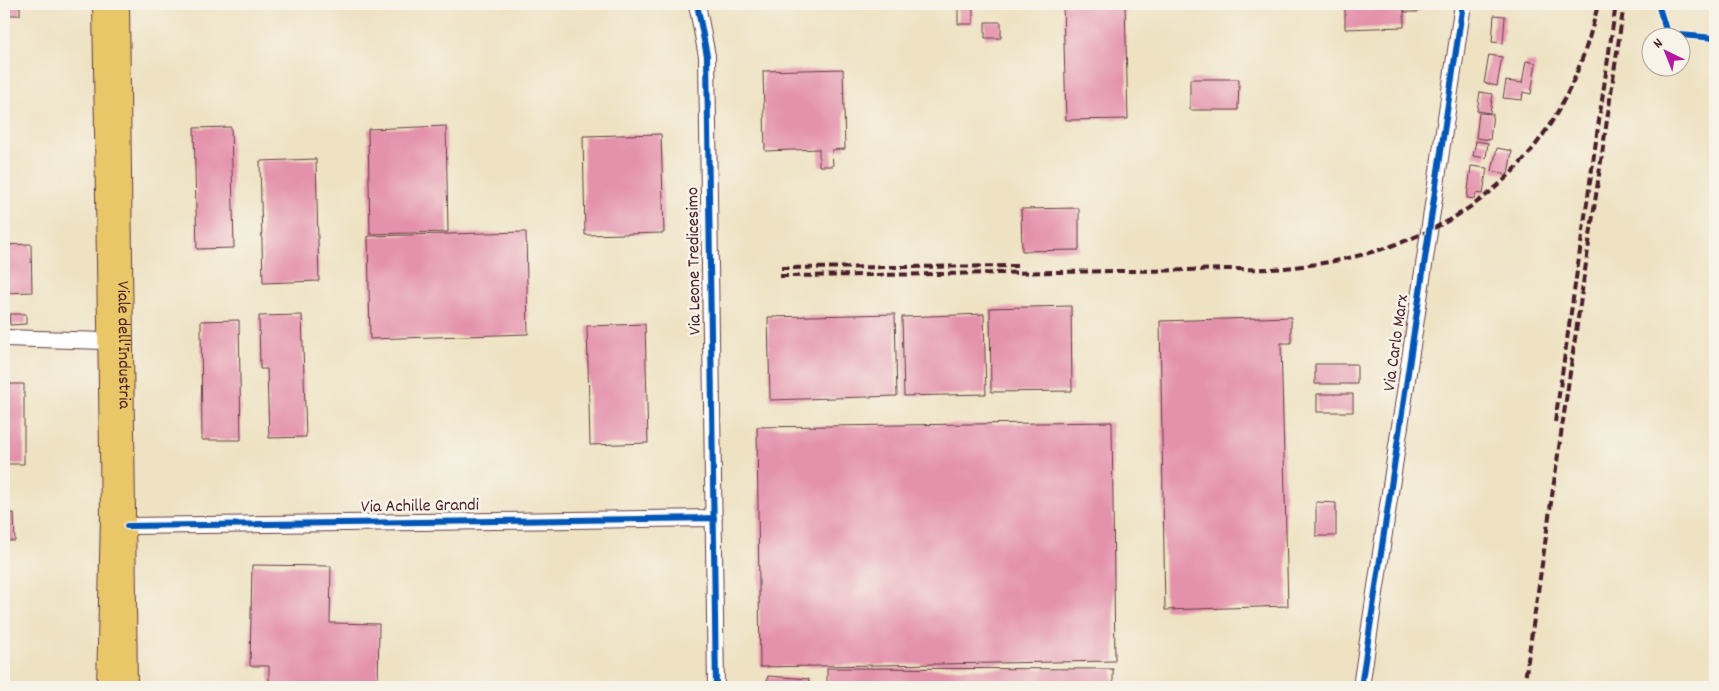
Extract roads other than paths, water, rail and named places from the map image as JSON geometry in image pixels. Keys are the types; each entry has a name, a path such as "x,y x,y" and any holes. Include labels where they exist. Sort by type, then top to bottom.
{"main road":[{"name":"Viale dell'Industria","path":"103,4 106,341 110,516 107,687"},
{"name":"Viale dell'Industria","path":"119,4 127,526 127,687"}],"street":[{"name":"Via Leone Tredicesimo","path":"697,4 707,56 716,687"},
{"name":"Via Carlo Marx","path":"1361,687 1463,4"},
{"name":"Viale dell'Industria","path":"4,338 106,341"},
{"name":"Via Achille Grandi","path":"127,526 714,518"}],"railway":[{"path":"780,276 1271,269 1345,259 1399,243 1447,221 1490,192 1526,156 1557,113 1581,62 1598,4"},
{"path":"1555,422 1616,4"},
{"path":"1524,687 1624,4"},
{"path":"781,268 1018,266"}]}
